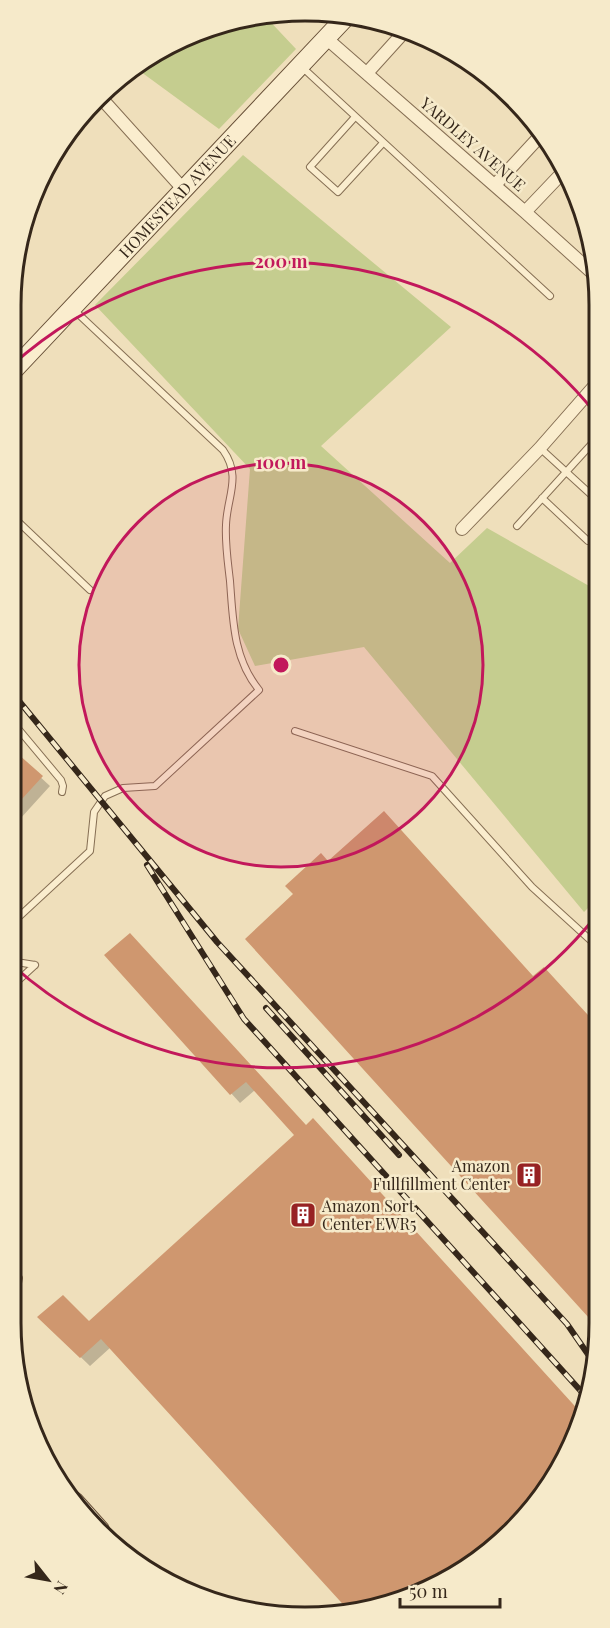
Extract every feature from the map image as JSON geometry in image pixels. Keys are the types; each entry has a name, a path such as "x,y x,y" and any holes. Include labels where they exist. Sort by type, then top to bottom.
{"street":[{"name":"HOMESTEAD AVENUE","path":"21,362 340,23"},
{"name":"YARDLEY AVENUE","path":"326,38 587,268"},
{"path":"367,73 400,38"},
{"path":"105,103 184,190"},
{"path":"495,185 536,140"},
{"path":"525,212 559,177"},
{"path":"462,529 540,448 589,392"}],"lane":[{"path":"301,65 550,296"},
{"path":"355,117 310,167 338,192 383,143"},
{"path":"21,915 90,851 94,812 105,796 123,788 154,786 259,690 245,670 235,641 226,533 227,511 234,476 231,462 223,450 72,309"},
{"path":"540,448 589,494"},
{"path":"517,526 589,450"},
{"path":"542,498 589,540"},
{"path":"21,524 90,590"},
{"path":"295,731 432,776 532,887 589,939"},
{"path":"21,732 61,780 62,792"},
{"path":"21,963 35,965 21,978"}],"green space":[{"path":"271,23 296,49 219,129 142,73 179,50 214,36"},
{"path":"243,155 451,327 321,446 450,563 487,528 589,586 589,907 584,912 364,647 255,666 238,629 250,469 95,305"}],"building":[{"path":"21,757 43,776 21,800"},
{"name":"Amazon Fullfillment Center","path":"384,811 533,976 544,967 589,1016 589,1318 245,939 293,894 285,886 321,853 328,861"},
{"name":"Amazon Sort Center EWR5","path":"130,933 306,1125 313,1118 576,1407 560,1449 541,1481 519,1510 478,1548 431,1578 396,1592 343,1605 101,1339 80,1358 37,1317 63,1295 89,1321 294,1135 246,1082 230,1095 104,955"}],"railway":[{"path":"21,703 217,942 567,1324 587,1353"},
{"path":"147,865 244,1019 581,1391"},
{"path":"266,1008 399,1155"}],"place":[{"name":"Amazon Fullfillment Center","path":"529,1175"},
{"name":"Amazon Sort Center EWR5","path":"303,1215"}]}
